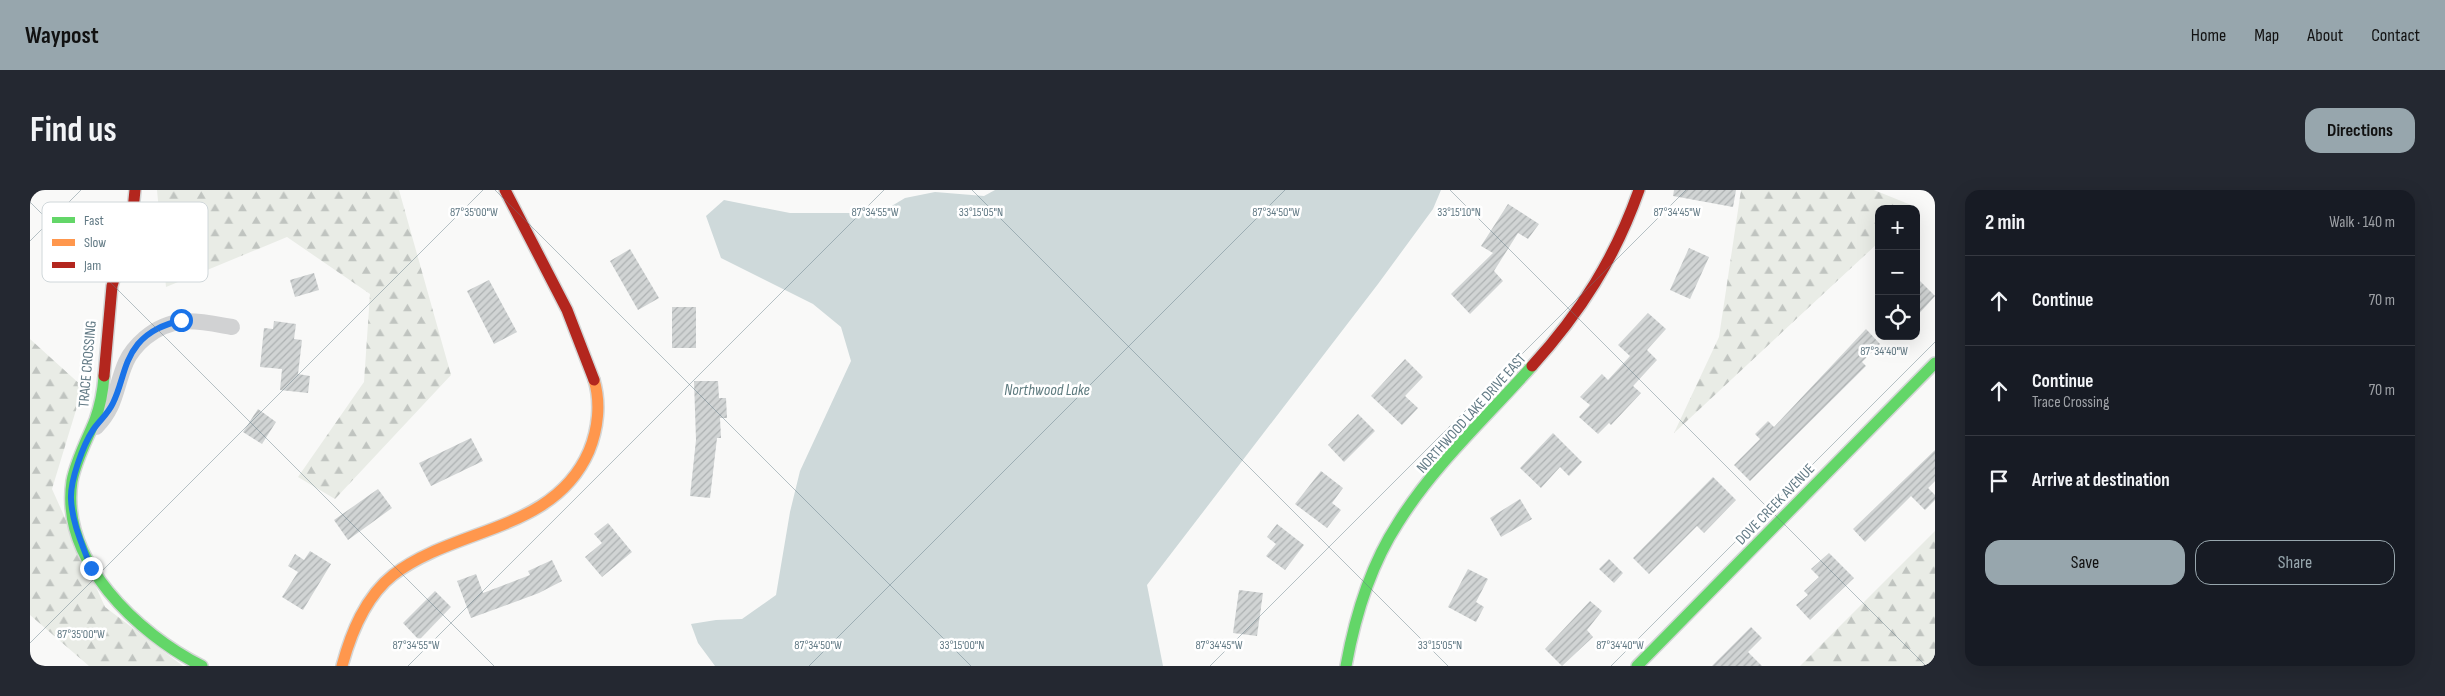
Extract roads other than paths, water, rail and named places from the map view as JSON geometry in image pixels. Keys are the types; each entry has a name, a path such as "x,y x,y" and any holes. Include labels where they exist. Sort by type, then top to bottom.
{"street":[{"path":"342,666 359,618 380,588 393,576 422,556 506,523 555,498 569,486 589,456 598,422 595,386 570,317 505,190"},
{"name":"NORTHWOOD LAKE DRIVE EAST","path":"1346,666 1359,608 1372,574 1397,525 1442,467 1537,362 1583,306 1619,242 1638,190"},
{"name":"TRACE CROSSING","path":"113,282 108,305 102,396 93,430 72,480 71,499 78,534 91,568 112,598 163,645 202,666"},
{"path":"93,430 105,418 114,402 126,361 139,343 158,328 181,320 232,327"},
{"name":"DOVE CREEK AVENUE","path":"1637,666 1935,363"}],"water":[{"name":"Northwood Lake","path":"995,190 1441,190 1433,209 1378,284 1147,585 1163,666 715,666 698,643 691,624 716,620 742,619 776,595 790,512 800,471 851,361 841,327 813,304 721,258 706,216 724,200 790,213 856,213 885,210 905,198 935,192 984,196"}]}
